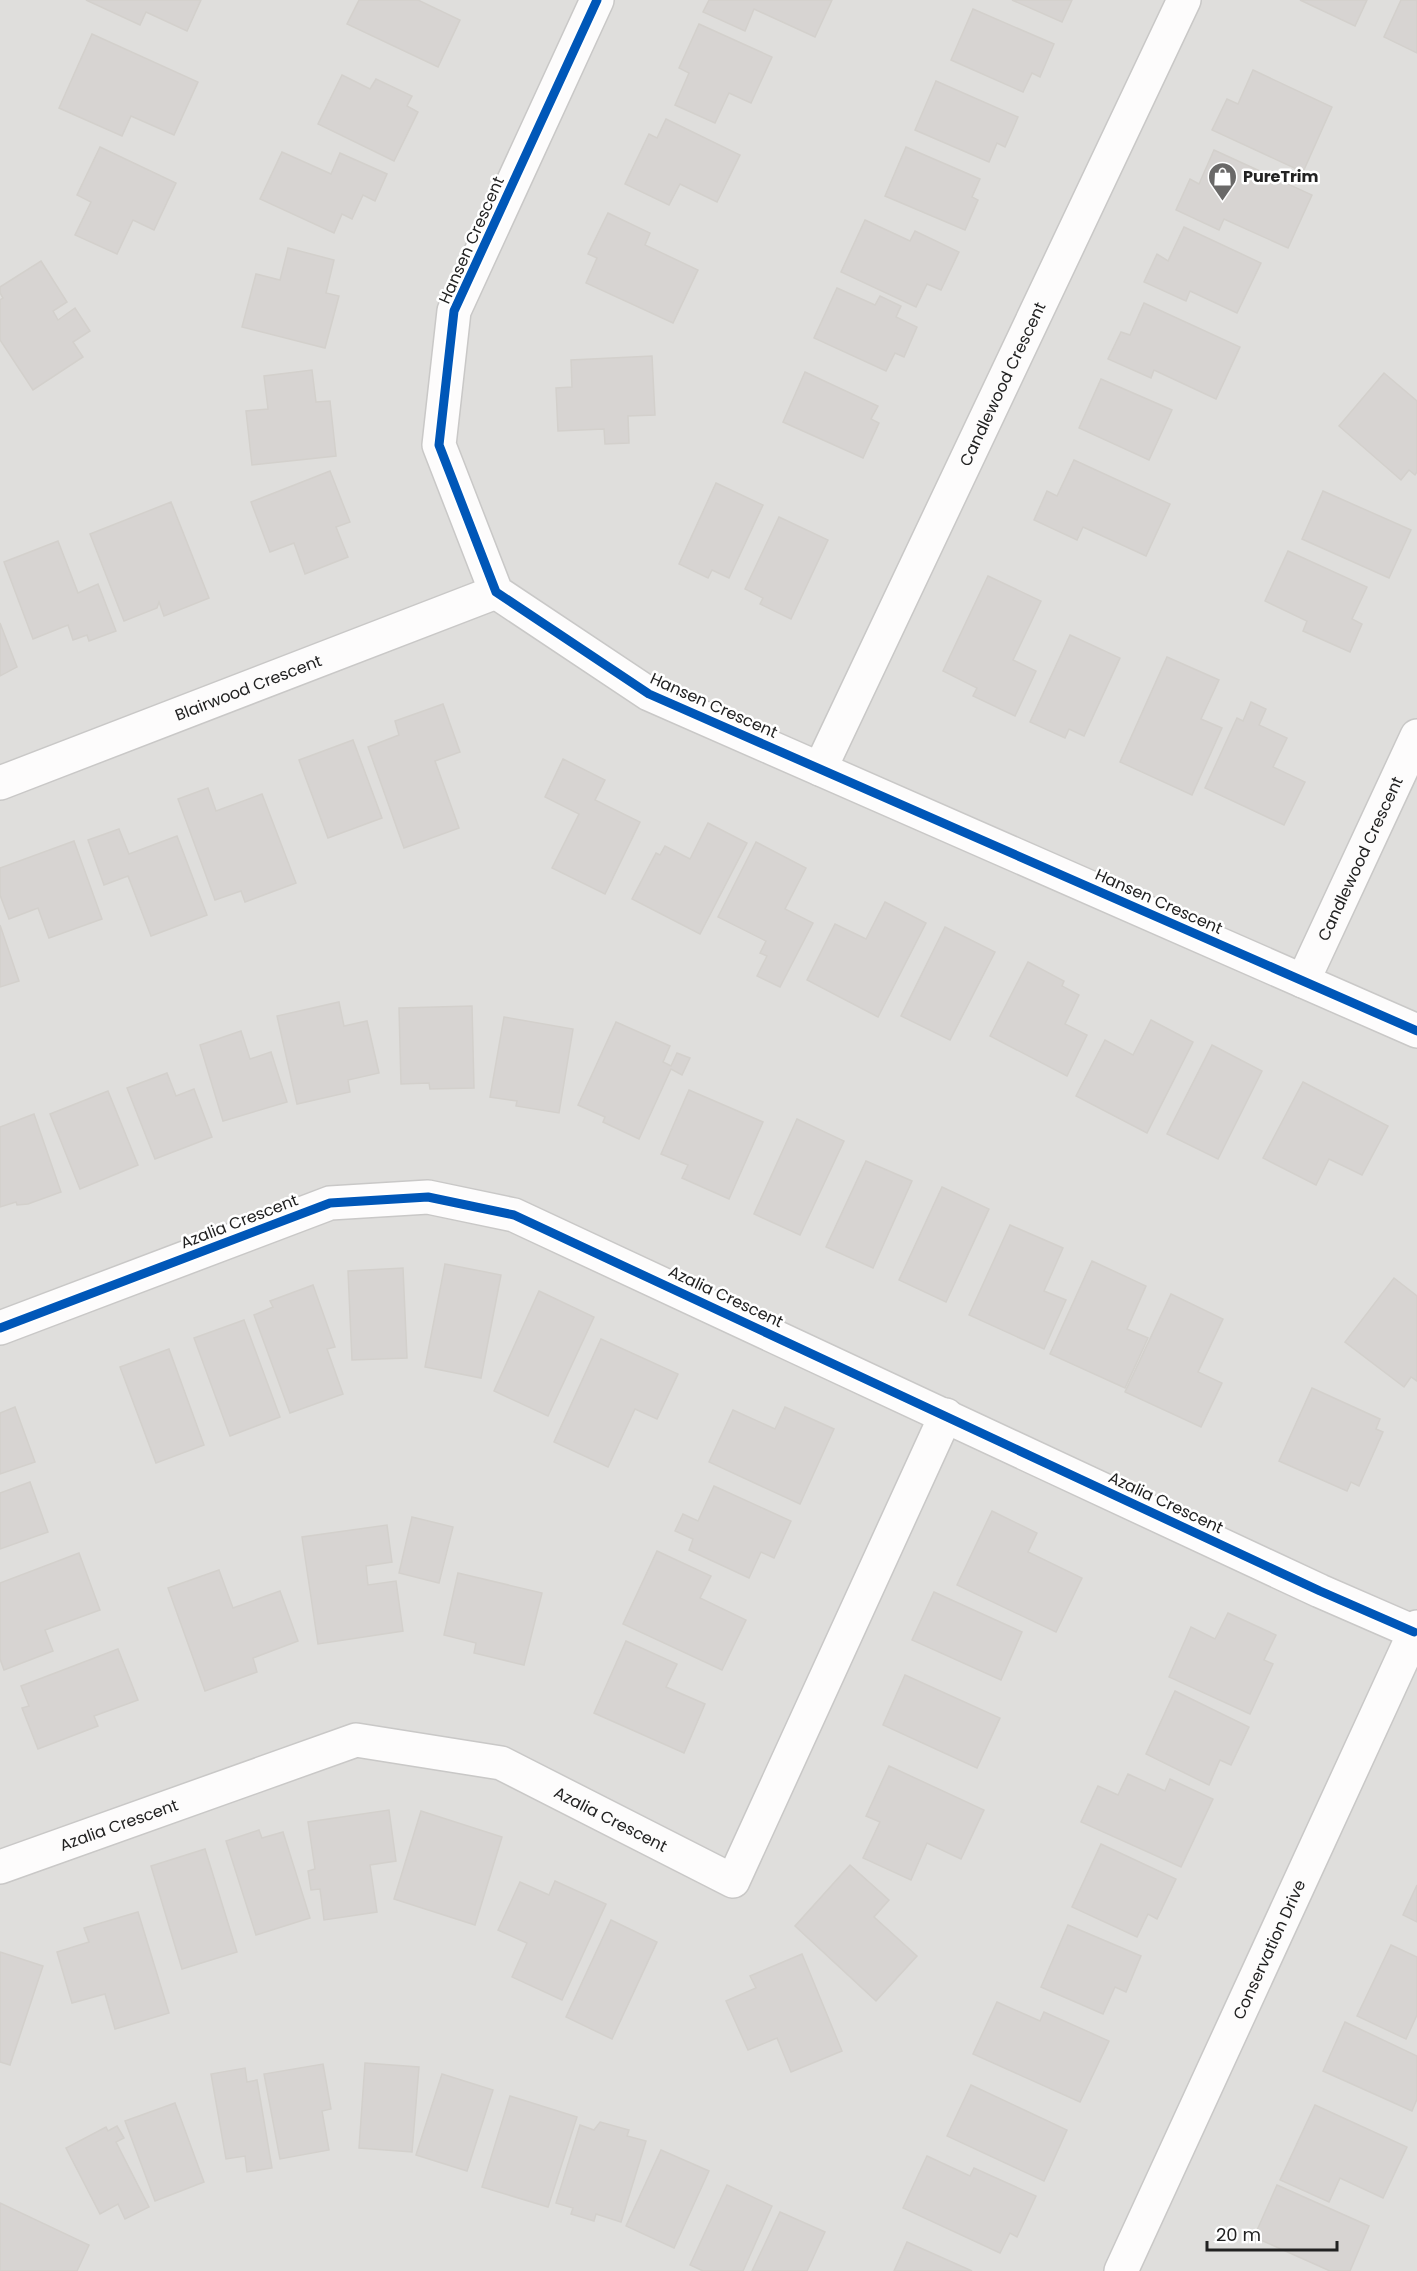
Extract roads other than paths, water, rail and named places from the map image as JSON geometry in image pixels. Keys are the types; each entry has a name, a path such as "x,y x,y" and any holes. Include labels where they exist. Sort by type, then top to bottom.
{"street":[{"name":"Hansen Crescent","path":"597,0 454,311 440,446 496,592 649,694 1417,1031"},
{"name":"Candlewood Crescent","path":"820,769 1184,0"},
{"name":"Blairwood Crescent","path":"0,783 496,592"},
{"name":"Candlewood Crescent","path":"1303,981 1417,736"},
{"name":"Azalia Crescent","path":"0,1328 330,1203 428,1197 514,1215 1320,1591 1416,1629"},
{"name":"Azalia Crescent","path":"0,1867 356,1740 501,1763 733,1881 946,1415"},
{"name":"Conservation Drive","path":"1120,2271 1416,1629"}],"place":[{"name":"PureTrim","path":"1222,202"}]}
